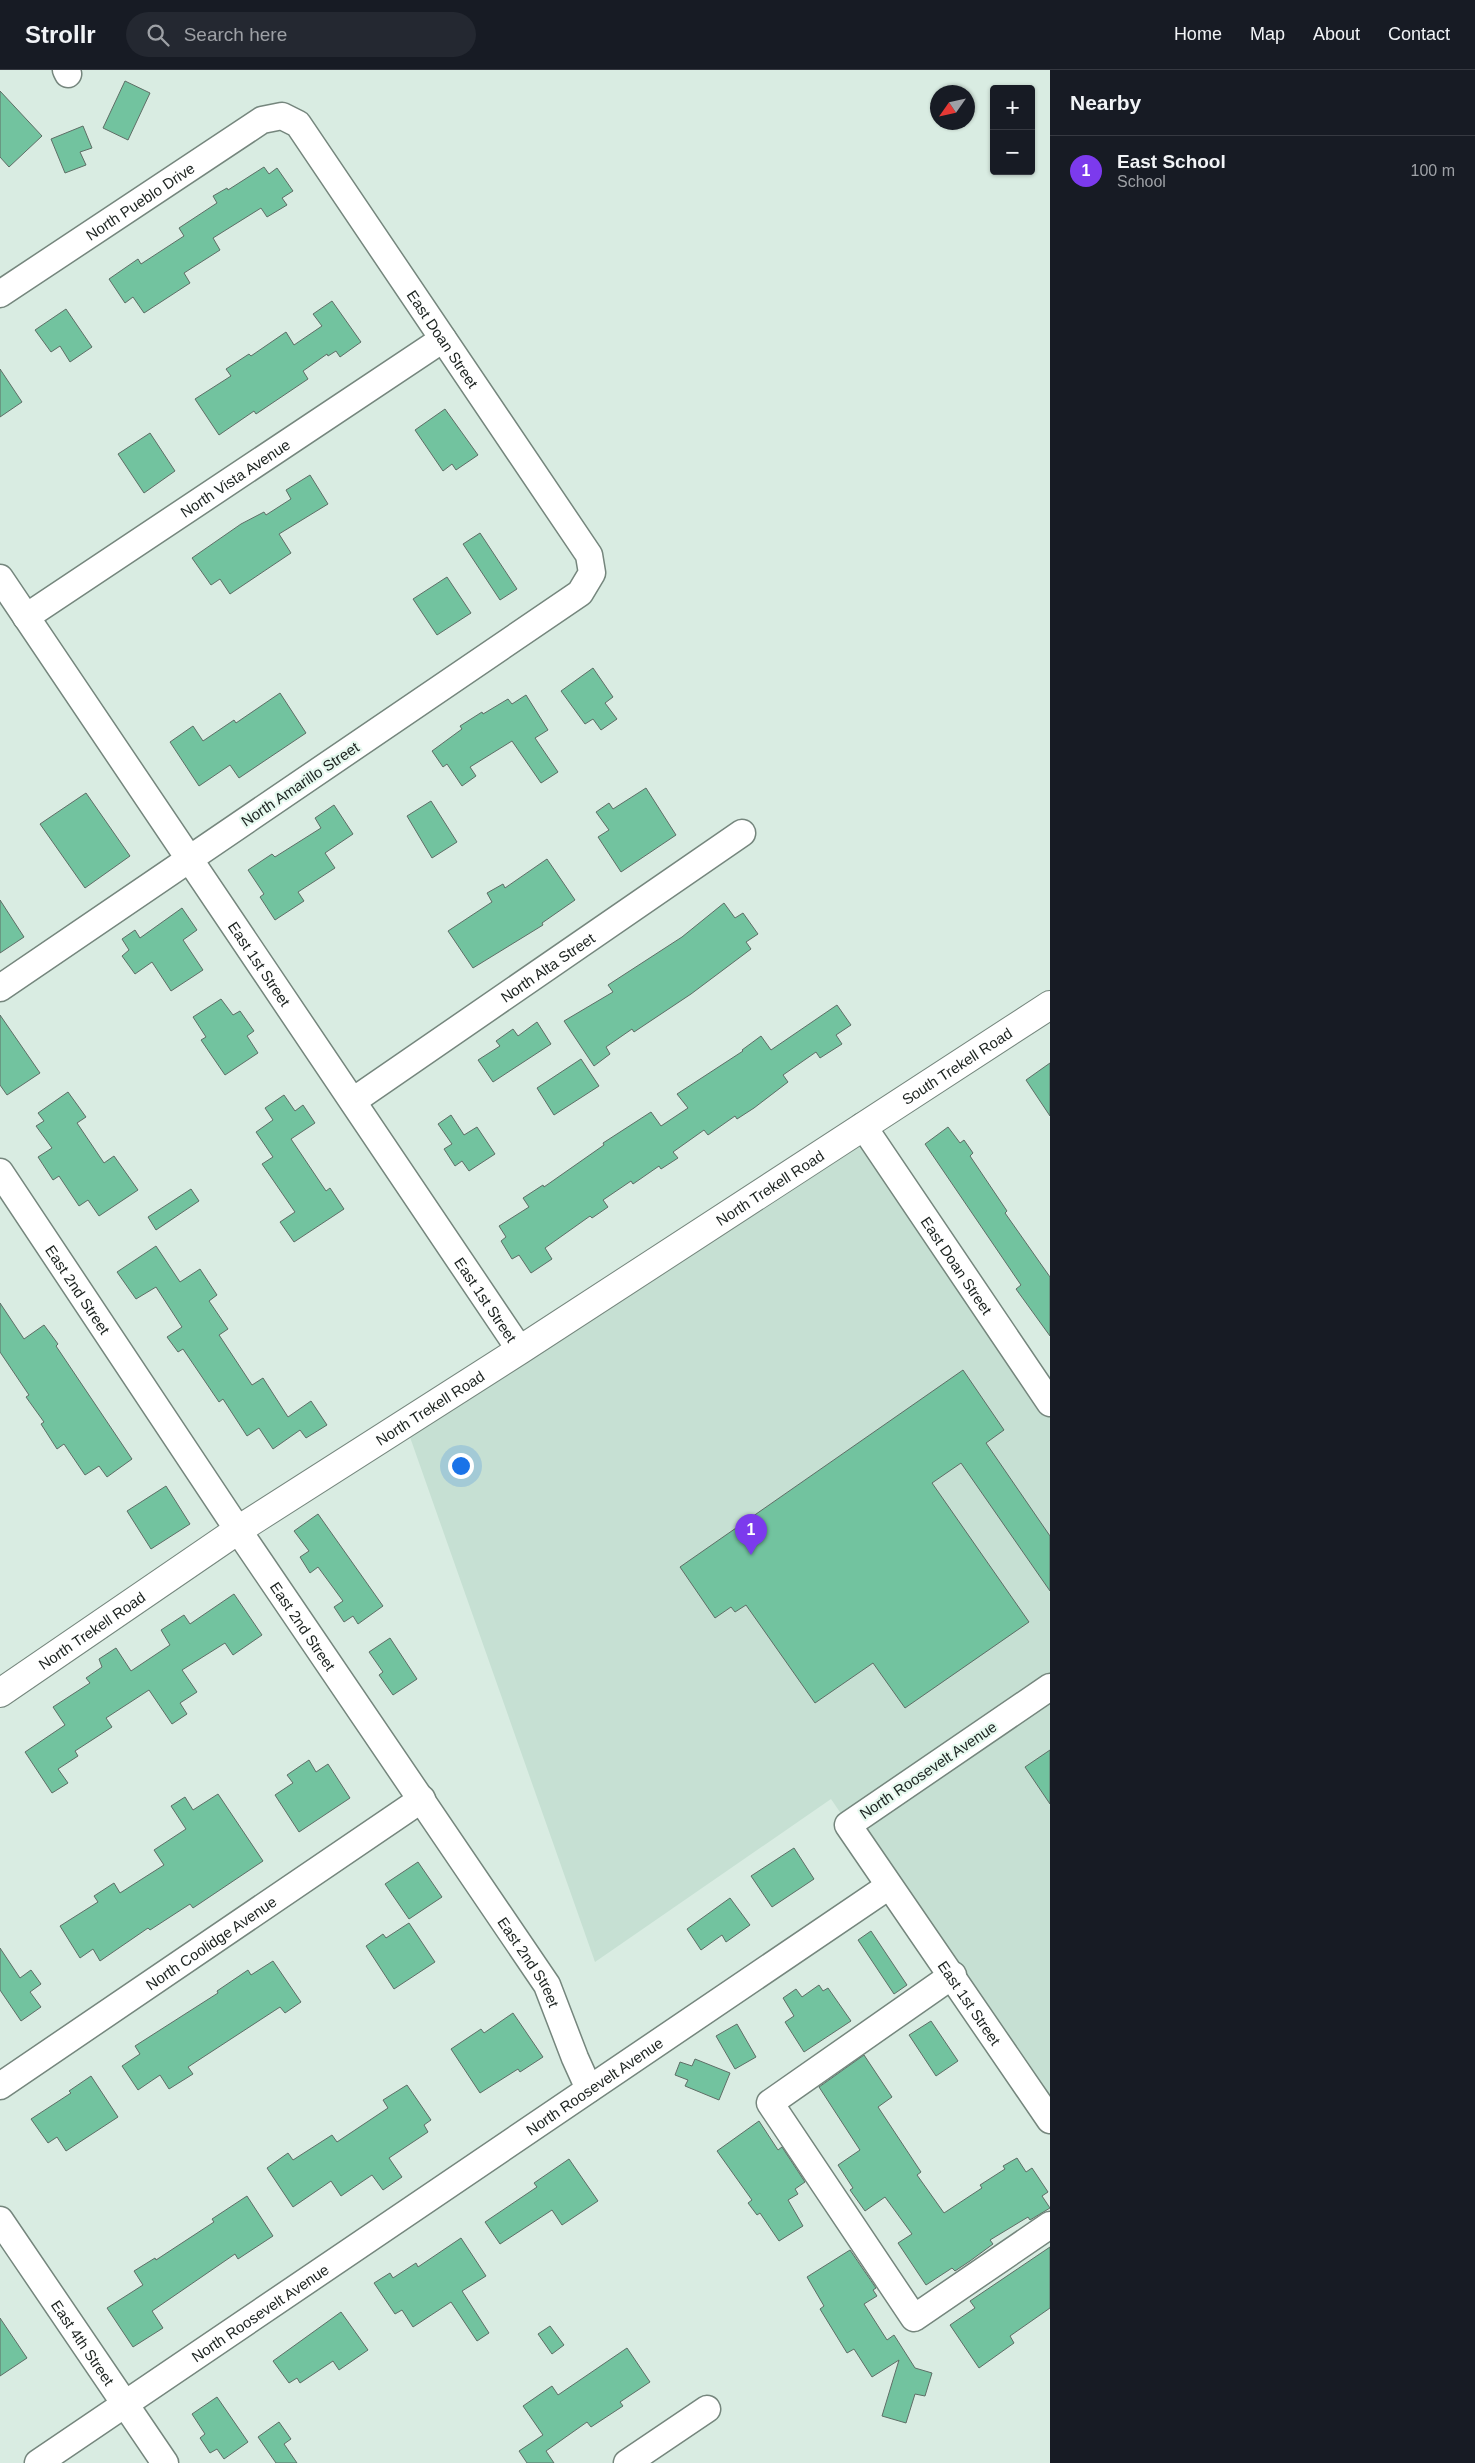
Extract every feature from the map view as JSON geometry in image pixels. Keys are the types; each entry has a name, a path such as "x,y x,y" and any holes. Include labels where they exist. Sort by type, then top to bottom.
{"main road":[{"name":"South Trekell Road","path":"863,1126 1050,1005"},
{"name":"North Trekell Road","path":"0,1693 238,1530 520,1350 863,1126"}],"street":[{"name":"North Pueblo Drive","path":"0,294 262,120 282,116"},
{"name":"East Doan Street","path":"282,116 298,124 589,555 592,573"},
{"name":"North Vista Avenue","path":"26,617 443,339"},
{"name":"North Amarillo Street","path":"0,988 580,593 592,573"},
{"name":"East 1st Street","path":"0,578 520,1350"},
{"name":"North Alta Street","path":"353,1101 742,833"},
{"name":"East Doan Street","path":"863,1126 1050,1403"},
{"name":"East 2nd Street","path":"0,1172 238,1530 547,1985 589,2089"},
{"name":"North Roosevelt Avenue","path":"38,2463 889,1886 848,1825 1050,1687"},
{"name":"North Coolidge Avenue","path":"0,2086 422,1799"},
{"name":"East 1st Street","path":"889,1886 953,1975 1050,2120"},
{"path":"953,1975 770,2103 914,2318 1050,2225"},
{"name":"East 4th Street","path":"0,2220 165,2463"},
{"path":"627,2463 707,2409"}],"shaded area":[{"path":"863,1126 1050,1403 1050,2120 831,1799 595,1962 405,1423"}],"building":[{"path":"125,81 150,93 128,140 103,128"},
{"path":"0,91 42,136 9,167 0,157"},
{"path":"83,126 92,148 80,152 86,165 65,173 51,139"},
{"path":"264,167 269,174 277,168 293,191 282,198 287,205 267,217 261,208 213,238 220,250 184,273 190,283 144,313 133,297 125,303 109,279 138,259 141,264 184,236 179,228 217,203 213,196 227,188 228,190"},
{"path":"332,301 361,342 340,357 336,351 328,356 327,354 303,371 308,379 256,414 254,411 219,435 195,399 231,376 226,369 249,354 251,356 286,332 294,345 322,326 313,314"},
{"path":"66,309 92,347 70,362 60,346 51,352 35,330"},
{"path":"0,369 22,402 0,417"},
{"path":"445,409 478,455 456,470 452,464 443,471 415,430"},
{"path":"150,433 175,471 144,493 118,454"},
{"path":"310,475 328,504 279,534 291,553 230,594 220,579 211,585 192,558 241,524 264,512 266,515 291,499 286,490"},
{"path":"480,533 517,589 500,600 463,544"},
{"path":"447,577 471,613 437,635 413,599"},
{"path":"593,668 613,697 605,703 617,719 601,730 593,719 585,724 561,691"},
{"path":"280,693 306,733 239,778 230,765 199,786 170,742 193,726 203,741 234,720 236,723"},
{"path":"526,695 548,730 535,738 558,772 541,783 512,741 470,767 476,776 462,786 447,764 443,767 432,751 462,729 460,726 482,712 483,714 508,699 512,704"},
{"path":"646,788 676,835 621,872 598,837 609,830 596,812 609,803 613,809"},
{"path":"86,793 130,856 85,888 40,824"},
{"path":"431,801 457,842 432,858 407,816"},
{"path":"334,805 353,834 325,853 335,868 298,892 304,901 275,920 260,897 264,894 248,870 272,854 275,857 321,828 315,818"},
{"path":"547,859 575,900 542,923 543,925 473,968 448,931 492,902 487,893 503,884 505,888"},
{"path":"0,900 24,937 0,953"},
{"path":"724,903 735,918 743,913 758,934 746,942 751,949 691,994 634,1032 632,1029 606,1047 610,1054 594,1066 564,1021 613,992 608,985 682,937"},
{"path":"182,908 197,930 183,940 203,970 171,991 152,962 135,974 122,956 129,950 122,939 135,930 140,938"},
{"path":"221,999 233,1015 240,1011 254,1031 247,1036 258,1053 225,1075 201,1040 206,1037 193,1017"},
{"path":"837,1005 851,1025 836,1035 842,1044 820,1058 816,1052 783,1075 788,1082 754,1108 737,1119 735,1116 708,1135 704,1130 673,1152 678,1158 661,1169 659,1166 633,1184 631,1181 603,1200 608,1207 592,1218 590,1216 545,1248 552,1259 531,1273 519,1255 512,1259 501,1241 506,1237 499,1226 529,1207 523,1198 543,1185 544,1187 604,1145 603,1143 651,1112 661,1126 688,1108 677,1094 743,1051 761,1036 771,1050"},
{"path":"0,1015 40,1073 7,1095 0,1085"},
{"path":"537,1022 551,1044 493,1082 478,1060 500,1046 496,1041 513,1029 518,1036"},
{"path":"581,1059 599,1086 554,1115 537,1088"},
{"path":"1050,1063 1050,1116 1026,1080"},
{"path":"68,1092 86,1117 77,1123 104,1163 114,1156 138,1190 99,1216 88,1200 79,1206 59,1176 53,1180 38,1157 52,1148 36,1126 44,1121 38,1113"},
{"path":"284,1095 295,1111 303,1105 315,1123 291,1139 326,1191 330,1188 344,1209 294,1242 280,1222 295,1212 262,1164 273,1157 256,1132 273,1120 265,1108"},
{"path":"451,1115 464,1135 477,1127 495,1154 469,1171 462,1161 455,1166 444,1149 452,1144 438,1124"},
{"path":"948,1127 960,1143 964,1140 973,1153 970,1156 1007,1211 1005,1213 1050,1277 1050,1336 1016,1289 1021,1285 925,1144"},
{"path":"191,1189 199,1201 156,1230 148,1217"},
{"path":"156,1246 180,1282 200,1269 217,1295 209,1301 228,1329 219,1335 252,1385 263,1378 288,1417 311,1401 327,1425 306,1438 300,1430 273,1449 259,1428 247,1436 223,1399 219,1402 183,1349 178,1352 167,1337 182,1327 156,1287 136,1299 117,1272"},
{"path":"0,1303 24,1339 44,1325 132,1459 107,1477 99,1466 85,1475 64,1444 57,1449 41,1424 44,1422 26,1397 29,1395 0,1352"},
{"path":"963,1370 1004,1430 986,1443 1050,1536 1050,1591 961,1463 932,1483 1029,1622 905,1708 873,1663 815,1703 746,1605 735,1612 731,1607 715,1618 680,1567"},
{"path":"166,1486 190,1524 151,1549 127,1511"},
{"path":"318,1514 383,1606 358,1624 353,1616 344,1622 334,1607 343,1601 318,1567 310,1573 300,1557 309,1551 294,1531"},
{"path":"234,1594 262,1635 233,1655 225,1643 182,1670 197,1692 180,1703 187,1714 172,1724 149,1690 106,1718 112,1727 75,1751 78,1756 58,1769 68,1783 52,1793 25,1752 65,1725 53,1707 90,1683 86,1678 102,1667 99,1659 116,1648 131,1671 170,1645 161,1630 184,1615 190,1624"},
{"path":"390,1638 417,1679 393,1695 379,1675 383,1672 369,1652"},
{"path":"1050,1750 1050,1804 1025,1767"},
{"path":"309,1760 316,1772 328,1764 350,1798 299,1832 275,1795 293,1783 287,1775"},
{"path":"218,1794 263,1861 193,1908 190,1904 150,1930 148,1928 100,1961 93,1949 80,1958 60,1926 98,1902 94,1896 114,1883 120,1893 164,1865 154,1850 186,1829 171,1806 185,1797 193,1810"},
{"path":"794,1848 814,1879 772,1907 751,1876"},
{"path":"418,1862 442,1897 409,1919 385,1884"},
{"path":"730,1898 750,1925 726,1942 722,1935 701,1950 687,1929"},
{"path":"409,1923 435,1962 394,1989 366,1946 383,1934 386,1938"},
{"path":"871,1931 907,1985 894,1994 858,1940"},
{"path":"0,1948 20,1978 31,1970 41,1984 30,1992 41,2007 21,2021 0,1990"},
{"path":"273,1961 301,2002 285,2013 280,2007 188,2067 193,2074 169,2089 160,2075 138,2090 122,2066 140,2054 135,2046 218,1993 217,1991 248,1970 251,1975"},
{"path":"819,1985 823,1991 828,1988 851,2021 804,2052 785,2022 794,2016 783,1998 796,1989 802,1997"},
{"path":"513,2013 543,2057 520,2072 518,2069 480,2093 451,2049 481,2029 484,2033"},
{"path":"931,2021 958,2061 936,2076 909,2035"},
{"path":"737,2024 756,2057 735,2069 716,2036"},
{"path":"864,2055 892,2097 878,2107 921,2172 917,2175 944,2213 982,2188 980,2185 1005,2169 1003,2166 1017,2158 1026,2172 1032,2168 1048,2192 1042,2196 1050,2208 1030,2220 1028,2217 990,2240 993,2244 970,2261 955,2271 952,2268 926,2285 898,2243 912,2234 885,2197 865,2211 850,2190 853,2188 838,2165 860,2150 819,2087"},
{"path":"695,2059 730,2073 719,2100 685,2086 688,2080 675,2075 680,2062 692,2066"},
{"path":"91,2076 118,2117 66,2151 57,2137 48,2143 31,2119 71,2093 69,2091"},
{"path":"407,2085 431,2120 424,2125 428,2132 389,2158 402,2177 383,2190 372,2175 341,2196 331,2181 293,2207 267,2168 288,2153 293,2160 332,2135 337,2142 388,2108 383,2100"},
{"path":"759,2121 778,2150 782,2147 805,2182 795,2189 798,2194 788,2200 803,2226 779,2241 760,2213 757,2215 748,2203 752,2200 717,2151"},
{"path":"569,2159 598,2201 562,2225 552,2210 500,2244 485,2222 537,2187 534,2183"},
{"path":"247,2196 273,2236 238,2259 235,2254 152,2311 163,2328 133,2347 107,2308 143,2285 134,2271 155,2258 156,2260 214,2222 212,2219"},
{"path":"461,2238 486,2276 462,2291 489,2333 477,2341 451,2302 413,2327 402,2310 395,2314 374,2283 390,2273 393,2278 416,2263 418,2267"},
{"path":"1050,2247 1050,2308 1010,2336 1014,2343 979,2368 950,2325 975,2308 970,2301"},
{"path":"850,2250 876,2288 873,2290 877,2296 864,2304 887,2340 894,2335 915,2368 932,2373 925,2396 915,2394 906,2423 882,2416 899,2360 872,2377 854,2349 847,2353 820,2309 824,2306 807,2277"},
{"path":"341,2312 368,2350 339,2370 333,2361 300,2383 297,2378 289,2383 273,2361"},
{"path":"0,2318 27,2358 0,2376"},
{"path":"550,2326 564,2345 552,2354 538,2334"},
{"path":"627,2348 650,2382 620,2402 623,2406 591,2427 587,2422 546,2451 554,2463 527,2463 519,2451 543,2435 523,2406 552,2386 558,2395"},
{"path":"217,2397 248,2442 224,2459 217,2449 210,2453 200,2438 205,2434 192,2414"},
{"path":"279,2422 291,2439 284,2444 297,2463 276,2463 258,2437"}],"place":[{"name":"East School","path":"751,1555"}]}
